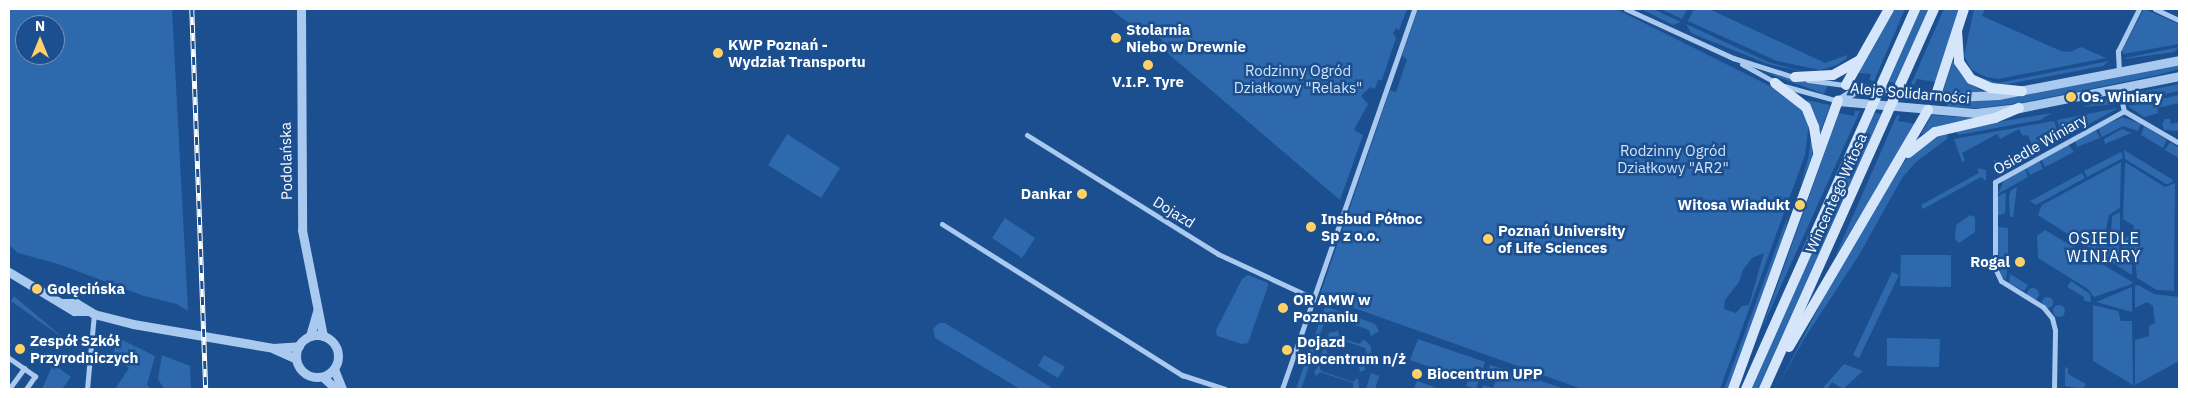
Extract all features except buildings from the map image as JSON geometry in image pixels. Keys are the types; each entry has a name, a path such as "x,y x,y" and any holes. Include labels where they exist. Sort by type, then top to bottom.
{"main road":[{"path":"1846,85 1889,9"},
{"name":"Wincentego Witosa","path":"1746,389 1915,9"},
{"name":"Wincentego Witosa","path":"1764,389 1934,9"},
{"path":"1936,95 1964,9"},
{"path":"1957,31 1959,62 1971,79 1991,88 2022,91"},
{"path":"1795,77 1833,75 1855,63 1864,52"},
{"path":"1775,82 1792,94 1808,112 1816,134 1817,157"},
{"path":"1733,389 1838,101"},
{"path":"1888,180 1915,145 1935,132 1995,118 2019,108"},
{"path":"1764,389 1928,110"}],"street":[{"name":"Podolańska","path":"301,9 301,212 304,249 323,336"},
{"path":"1282,389 1414,9"},
{"name":"Aleje Solidarności","path":"1626,9 1733,58 1775,82 1838,101 1976,113 2019,108 2179,76"},
{"path":"2119,72 2118,50 2139,9"},
{"path":"2155,9 2179,20"},
{"name":"Aleje Solidarności","path":"1733,58 1795,77 1865,88 1936,95 1981,96 2022,91 2179,60"},
{"path":"1838,101 1846,85"},
{"path":"1838,101 1852,90 1865,88"},
{"path":"2119,88 2124,111 2179,143"},
{"path":"1928,110 1936,95"},
{"name":"Osiedle Winiary","path":"2054,389 2056,330 2052,318 2043,307 2001,281 1994,268 1995,182 2124,111"},
{"name":"Dojazd","path":"1026,135 1218,254 1313,298"},
{"path":"942,224 1182,374 1225,389"},
{"path":"9,272 64,302 74,311 90,312 175,332 233,342 273,348 299,346"},
{"name":"Podolańska","path":"310,336 317,311"},
{"path":"87,389 90,312"},
{"path":"296,359 299,346 310,336 323,336 336,347 338,358 334,369 323,377"},
{"path":"273,348 296,359 305,374 323,377 336,389"},
{"path":"9,358 35,376 26,389"},
{"path":"9,389 24,368"},
{"path":"334,369 342,389"}],"green space":[{"path":"9,9 172,9 188,311 177,304 144,296 58,264 18,253 9,245"},
{"name":"Rodzinny Ogród Działkowy \"Relaks\"","path":"1110,9 1407,9 1399,30 1396,28 1393,33 1396,38 1382,80 1378,80 1375,89 1370,87 1361,96 1368,104 1354,130 1363,135 1340,200 1158,45 1162,40 1154,33 1149,38"},
{"name":"Rodzinny Ogród Działkowy \"AR2\"","path":"1418,9 1616,9 1782,92 1801,107 1809,122 1805,155 1720,389 1582,389 1323,297 1321,292 1390,90 1396,92 1407,59 1402,56","holes":["1764,253 1749,305 1742,306 1736,313 1724,309 1725,300 1739,282 1743,270 1752,258"]},
{"path":"1641,9 1653,9 1681,22 1673,25"},
{"path":"1661,9 1687,9 1682,19"},
{"path":"1694,9 1709,9 1825,63 1847,55 1847,58 1837,65 1820,70 1777,61 1688,21"},
{"path":"1894,9 1905,9 1874,81 1869,80 1871,74 1857,73"},
{"path":"1921,9 1929,9 1896,83 1888,82"},
{"path":"1944,9 1959,9 1936,82 1917,79 1914,85 1911,84"},
{"path":"1974,9 1985,9 1982,16 2061,51 2070,52 2081,47 2106,58 1998,79 1986,77 1972,70 1964,56"},
{"path":"2144,9 2179,24 2179,44 2123,54 2122,50"},
{"path":"1686,24 1768,62 1809,73 1768,64 1691,33"},
{"path":"2179,47 2174,52 2125,59 2125,58"},
{"path":"1953,60 1964,78 1983,92 1943,92"},
{"path":"2109,61 2103,66 2003,85 1979,81 1974,75 1998,83"},
{"path":"2179,64 2179,69 2158,75 2026,102 1981,108 1946,107 1950,101 2012,97"},
{"path":"1764,72 1799,81 1828,85 1824,94"},
{"path":"2179,84 2179,91 2128,102 2129,97 2135,93"},
{"path":"2179,95 2179,103 2157,108 2158,113 2144,117 2128,106"},
{"path":"2111,98 2118,104 2082,107 2109,99"},
{"path":"1806,100 1830,105 1820,133"},
{"path":"2118,108 2080,129 2073,123 2061,132 2057,120"},
{"path":"1855,111 1860,111 1762,328 1839,113 1854,116"},
{"path":"1875,113 1882,114 1758,389 1751,389"},
{"path":"2052,113 2040,120 1958,135 1954,129"},
{"path":"1897,115 1900,116 1898,121 1916,124 1835,257"},
{"path":"1932,115 1955,117 1980,117 1921,134"},
{"path":"2123,117 2141,124 2138,131 2123,126 2102,137 2098,128"},
{"path":"2165,119 2170,119 2171,124 2179,122 2179,131 2164,130 2162,124"},
{"path":"2054,121 2059,135 1994,169 1994,159 1999,163 2032,145 2028,135 2023,136 2019,129 2000,139 1997,134 1962,153 1965,161 1962,162 1954,139"},
{"path":"2144,126 2167,140 2163,148 2141,135"},
{"path":"2122,129 2131,133 2105,144 2104,139"},
{"path":"2096,130 2100,138 2077,147 2075,141"},
{"path":"1948,131 1947,139 1916,162 1902,178 1859,255 1804,339 1776,389 1835,276 1902,165 1916,147"},
{"path":"1812,133 1812,157 1800,186 1808,159"},
{"path":"787,134 840,168 821,198 768,165"},
{"path":"2170,142 2179,148 2179,158 2165,150"},
{"path":"2068,144 2074,152 2045,167 2041,159"},
{"path":"2124,150 2173,180 2171,183 2166,184 2125,159"},
{"path":"2121,152 2123,158 2087,177 2084,171"},
{"path":"2039,160 2043,169 2030,175 2026,168"},
{"path":"2121,162 2120,208 2109,215 2106,229 2109,236 2119,241 2119,254 2132,260 2132,275 2038,215 2042,205"},
{"path":"2125,162 2165,187 2175,183 2174,291 2157,290 2137,278 2135,258 2122,251 2122,240 2133,233 2134,226 2123,219"},
{"path":"1977,168 1986,170 1986,181 1981,177 1923,209 1921,205 1979,173"},
{"path":"2025,168 2028,177 1998,194 2004,180"},
{"path":"2082,173 2085,178 2036,205 2030,201"},
{"path":"2017,187 2013,217 2010,217 2009,195 2011,190"},
{"path":"2006,192 2005,213 1997,216 1997,197"},
{"path":"2120,212 2120,238 2111,234 2112,216"},
{"path":"1788,215 1784,236 1730,389 1724,389"},
{"path":"1970,215 1975,217 1975,232 1959,243 1955,239 1956,225"},
{"path":"1005,218 1035,238 1022,258 992,238"},
{"path":"1997,227 2008,228 2008,262 1999,262"},
{"path":"2045,230 2132,282 2132,284 2094,297 2088,289 2038,258 2037,236"},
{"path":"1901,255 1951,255 1951,287 1900,286"},
{"path":"1999,264 2008,264 2006,280 2001,275"},
{"path":"1892,272 1899,275 1859,358 1853,355"},
{"path":"2010,274 2028,285 2024,291 2009,283"},
{"path":"1248,275 1268,283 1268,286 1248,343 1242,344 1217,336 1216,330 1242,279"},
{"path":"2071,281 2090,294 2091,302 2084,301 2084,297 2067,287"},
{"path":"2138,285 2154,294 2179,297 2179,361 2135,385 2135,340 2149,336 2149,326 2155,323 2153,306 2147,302 2135,308 2135,286"},
{"path":"2132,287 2132,312 2096,302"},
{"path":"2031,288 2035,288 2039,294 2035,300 2031,300 2027,296 2027,292"},
{"path":"14,296 67,341 11,301"},
{"path":"2047,296 2053,302 2047,308 2041,302"},
{"path":"2057,305 2061,305 2065,311 2061,317 2057,317 2053,313 2053,309"},
{"path":"2093,305 2118,311 2121,321 2132,321 2133,385 2093,361"},
{"path":"1325,306 1375,324 1379,331 1371,336 1369,330 1327,315 1301,389 1296,389"},
{"path":"939,323 945,323 1054,389 1020,389 935,338 933,329"},
{"path":"1338,331 1340,338 1360,344 1362,340 1366,341 1371,346 1371,353 1367,354 1365,348 1333,337 1327,341 1329,333"},
{"path":"118,338 155,356 147,385 151,389 115,389 129,368 112,357"},
{"path":"1887,338 1940,339 1939,367 1887,366"},
{"path":"1418,339 1485,362 1476,389 1466,386 1468,380 1410,360"},
{"path":"1326,347 1327,353 1360,364 1365,360 1365,370 1360,372 1359,366 1327,354 1322,359 1320,355"},
{"path":"162,355 190,366 191,389 164,389 158,379"},
{"path":"1044,355 1065,367 1058,378 1038,366"},
{"path":"53,364 71,377 62,389 42,389"},
{"path":"1844,364 1863,371 1843,389 1832,382 1827,389 1822,389"},
{"path":"1319,365 1321,371 1353,382 1358,378 1359,388 1353,389 1353,383 1320,372 1316,376 1314,372"},
{"path":"1490,365 1565,389 1482,389 1483,385 1493,388 1497,377 1487,373"},
{"path":"2065,367 2068,368 2068,374 2086,384 2083,389 2065,386"},
{"path":"1371,373 1379,376 1375,389 1366,389"},
{"path":"1417,381 1440,389 1414,389"}],"railway":[{"path":"192,9 206,389"}],"place":[{"name":"Stolarnia Niebo w Drewnie","path":"1116,38"},
{"name":"KWP Poznań - Wydział Transportu","path":"718,53"},
{"name":"V.I.P. Tyre","path":"1148,65"},
{"name":"Os. Winiary","path":"2071,97"},
{"name":"Dankar","path":"1082,194"},
{"name":"Witosa Wiadukt","path":"1800,205"},
{"name":"Insbud Północ Sp z o.o.","path":"1311,227"},
{"name":"Poznań University of Life Sciences","path":"1488,239"},
{"name":"Rogal","path":"2020,262"},
{"name":"Golęcińska","path":"37,289"},
{"name":"OR AMW w Poznaniu","path":"1283,308"},
{"name":"Zespół Szkół Przyrodniczych","path":"20,349"},
{"name":"Dojazd Biocentrum n/ż","path":"1287,350"},
{"name":"Biocentrum UPP","path":"1417,374"}],"district":[{"name":"OSIEDLE WINIARY","path":"2104,247"}]}
